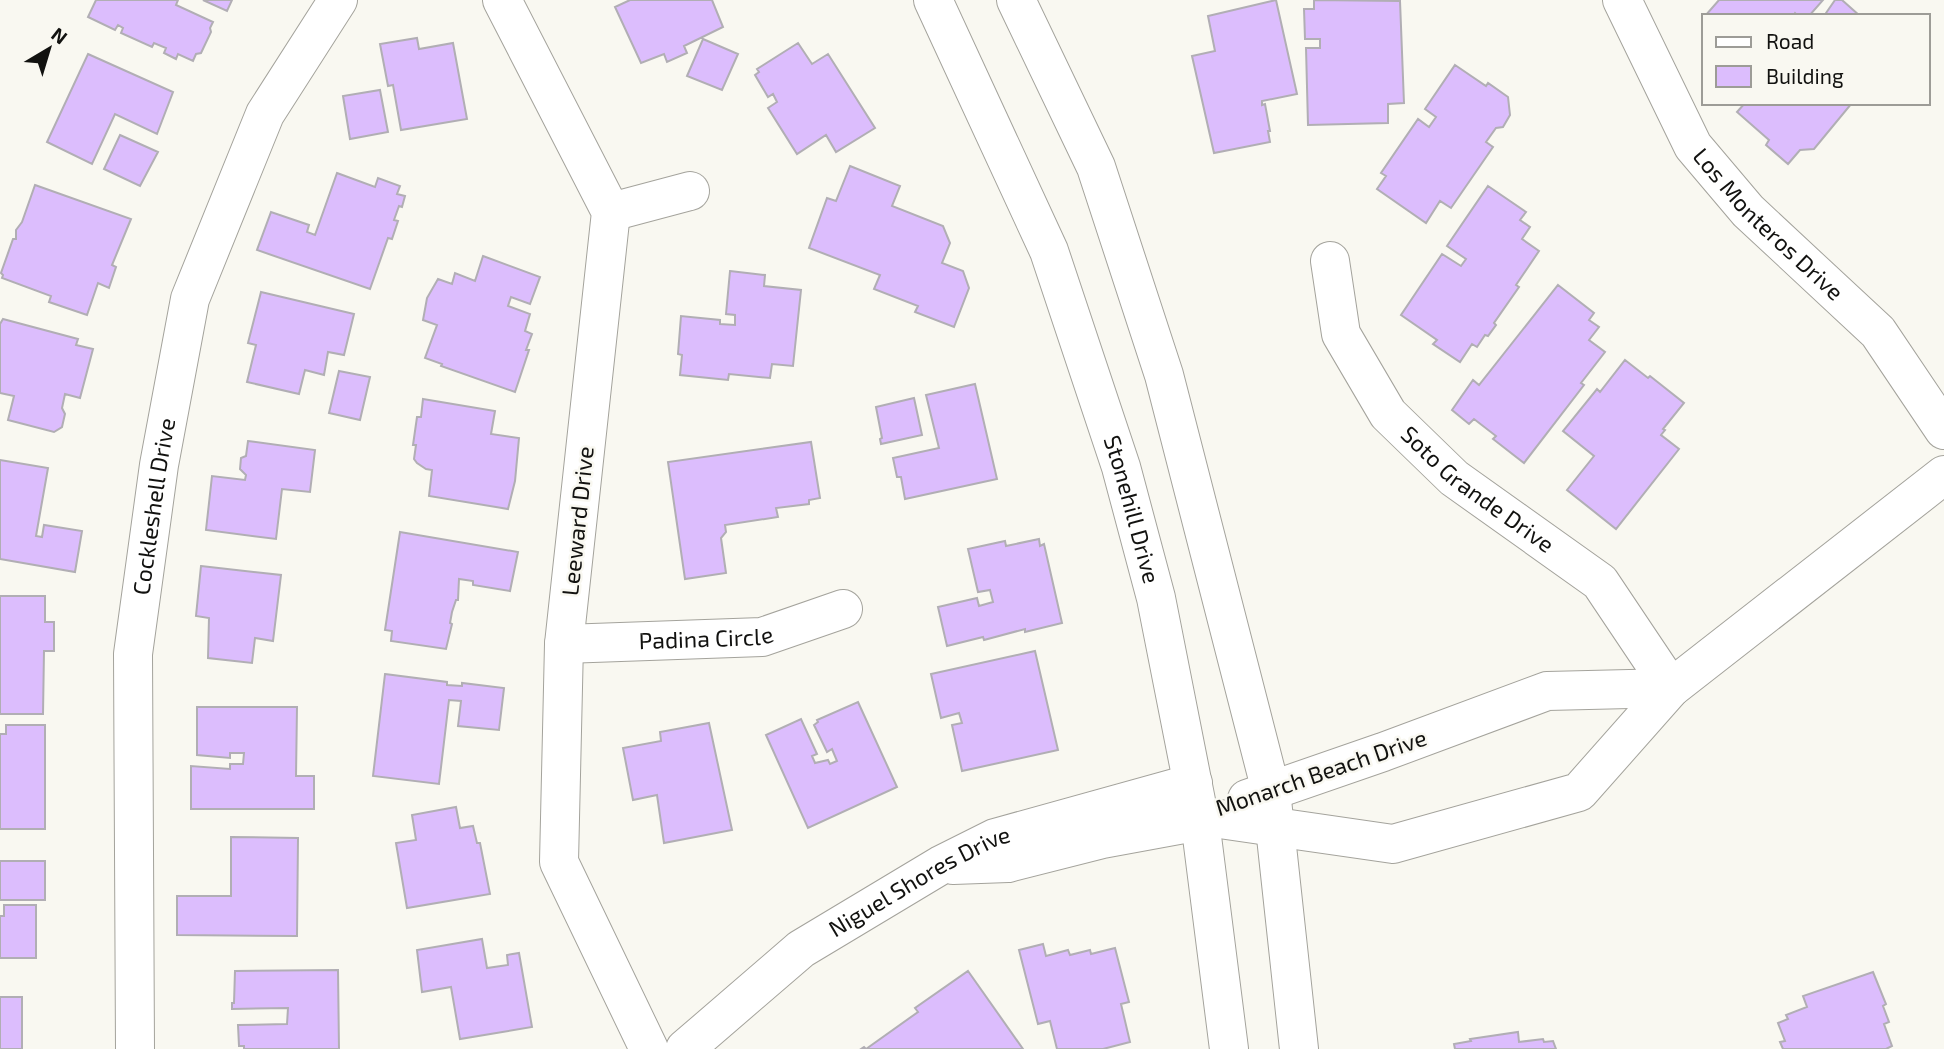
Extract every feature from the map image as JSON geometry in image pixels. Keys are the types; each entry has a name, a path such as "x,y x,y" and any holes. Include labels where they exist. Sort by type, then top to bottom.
{"street":[{"name":"Cockleshell Drive","path":"135,1049 133,654 159,465 190,299 265,114 338,0"},
{"path":"502,0 611,212 690,191"},
{"name":"Stonehill Drive","path":"933,0 1049,250 1121,467 1157,598 1197,807 1229,1049"},
{"path":"1016,0 1096,167 1164,375 1272,809 1299,1049"},
{"name":"Los Monteros Drive","path":"1622,0 1693,146 1748,211 1878,332 1944,430"},
{"name":"Leeward Drive","path":"611,212 564,644 558,862 649,1049"},
{"name":"Soto Grande Drive","path":"1330,261 1341,334 1388,414 1454,478 1600,582 1671,688"},
{"name":"Monarch Beach Drive","path":"941,865 1008,863 1102,839 1197,807 1272,809 1393,844 1579,792 1671,688 1944,475"},
{"name":"Padina Circle","path":"564,644 762,637 842,609"},
{"name":"Monarch Beach Drive","path":"1272,809 1383,752 1547,691 1671,688"},
{"name":"Niguel Shores Drive","path":"685,1049 802,949 941,865"}],"building":[{"path":"96,0 178,0 176,5 213,22 211,32 201,53 196,54 193,61 178,54 176,59 164,53 166,48 154,43 152,47 121,33 123,28 118,25 115,30 88,17"},
{"path":"203,0 232,0 227,11"},
{"path":"630,0 712,0 723,27 684,46 687,53 667,62 664,54 641,63 615,7"},
{"path":"1276,0 1297,94 1262,101 1262,105 1265,104 1270,142 1214,153 1192,56 1215,51 1208,16"},
{"path":"1314,0 1400,1 1404,103 1388,104 1388,123 1308,125 1306,48 1320,48 1320,39 1305,39 1304,9 1314,9"},
{"path":"1719,0 1823,0 1811,14 1707,14"},
{"path":"1835,0 1842,0 1858,14 1825,14"},
{"path":"417,38 419,49 453,43 467,119 401,130 393,85 388,86 380,44"},
{"path":"703,39 738,54 722,90 687,76"},
{"path":"798,43 812,64 828,54 875,128 836,152 826,135 797,154 768,108 777,102 773,94 768,97 755,75 759,72 757,69"},
{"path":"88,54 173,92 157,134 115,114 92,164 47,142"},
{"path":"1455,65 1508,97 1510,115 1503,127 1496,128 1486,142 1493,147 1451,208 1440,201 1426,223 1377,189 1386,176 1381,173 1418,119 1429,127 1436,117 1425,109"},
{"path":"380,90 388,132 350,139 343,96"},
{"path":"1743,105 1850,105 1814,149 1800,150 1788,164 1766,145 1769,140 1737,112"},
{"path":"120,135 158,152 140,186 104,169"},
{"path":"850,166 900,186 892,206 943,226 950,243 942,263 963,271 969,288 954,327 915,312 918,306 874,289 880,275 809,248 827,198 836,201"},
{"path":"337,173 375,187 378,178 400,186 397,194 405,196 394,220 398,221 392,239 388,238 370,289 257,250 271,212 309,225 307,232 315,235"},
{"path":"35,185 131,219 112,265 116,267 109,288 98,283 87,315 49,302 51,296 2,278 1,273 13,239 16,239 16,230 22,222"},
{"path":"1488,186 1526,212 1520,220 1530,227 1522,239 1539,251 1516,285 1519,287 1494,323 1496,325 1477,347 1472,344 1460,362 1433,344 1437,340 1401,315 1442,254 1461,266 1466,259 1447,246"},
{"path":"483,256 540,277 530,304 511,297 508,306 530,314 525,331 532,334 515,392 425,358 437,325 423,320 427,298 438,279 452,284 455,273 475,281"},
{"path":"730,271 765,275 764,286 801,290 793,366 772,364 770,378 729,374 728,380 680,375 682,355 678,354 681,316 720,320 720,324 735,325 735,315 726,314"},
{"path":"1558,285 1594,313 1589,320 1599,327 1589,340 1605,352 1581,383 1584,385 1524,463 1493,439 1496,436 1474,419 1469,424 1452,410 1473,380 1479,385"},
{"path":"261,292 354,314 344,355 328,352 324,375 305,370 299,394 247,382 256,345 248,343"},
{"path":"3,319 78,339 76,345 93,349 80,398 65,394 62,427 54,432 8,420 14,396 0,393 0,324"},
{"path":"1625,360 1684,403 1661,435 1679,449 1616,529 1567,490 1594,456 1563,431 1597,389 1600,392"},
{"path":"339,371 370,377 360,420 329,413"},
{"path":"975,384 997,479 905,499 901,477 897,477 893,458 939,448 926,395"},
{"path":"914,398 922,435 881,444 876,407"},
{"path":"423,399 495,411 491,434 519,438 515,481 508,509 429,496 432,470 417,463 414,459 416,445 413,445"},
{"path":"248,441 315,450 310,492 282,489 276,539 206,530 212,476 245,480 246,475 240,469 241,458 246,456"},
{"path":"811,442 820,498 809,500 809,504 776,508 778,517 725,525 726,532 721,538 726,573 685,579 668,462"},
{"path":"0,460 48,468 36,536 42,537 44,525 82,531 75,572 0,559"},
{"path":"400,532 518,552 510,591 473,585 473,581 459,579 458,600 452,612 446,649 391,641 392,631 385,630"},
{"path":"1039,539 1040,546 1044,544 1062,623 947,646 938,607 977,598 979,606 993,602 990,590 978,592 968,549 1005,541 1006,546"},
{"path":"201,566 281,575 273,641 255,638 252,663 208,658 209,618 196,616"},
{"path":"0,596 45,596 45,622 54,622 54,651 44,651 43,714 0,714"},
{"path":"1035,651 1058,750 962,771 952,725 962,723 959,713 941,718 931,674"},
{"path":"385,674 447,682 447,685 462,686 462,683 504,688 499,730 458,726 461,701 449,700 439,784 373,776"},
{"path":"858,702 897,787 808,828 766,735 801,719 817,754 812,756 815,763 828,760 830,764 837,761 832,749 827,752 814,725 817,720"},
{"path":"197,707 297,707 296,776 314,776 314,809 191,809 191,766 230,769 230,764 243,764 244,753 230,753 230,758 197,755"},
{"path":"709,723 732,830 664,843 657,795 633,800 623,748 661,741 660,732"},
{"path":"6,725 45,725 45,829 0,829 0,734 6,734"},
{"path":"456,807 460,828 473,826 477,843 480,843 490,894 407,908 396,843 416,840 412,815"},
{"path":"231,837 298,838 297,936 177,935 177,896 231,896"},
{"path":"0,861 45,861 45,900 0,900"},
{"path":"4,905 36,905 36,958 0,958 0,916 4,916"},
{"path":"482,939 487,968 508,965 507,955 519,953 532,1027 460,1039 451,987 422,992 417,950"},
{"path":"1043,944 1046,956 1068,950 1070,955 1090,950 1091,954 1115,948 1129,1002 1121,1004 1130,1042 1103,1049 1057,1049 1050,1021 1038,1024 1019,950"},
{"path":"338,970 339,1049 244,1049 244,1046 239,1046 238,1025 287,1024 288,1008 232,1009 235,971"},
{"path":"968,971 1023,1049 866,1049 918,1012 915,1008"},
{"path":"1873,972 1886,1004 1883,1006 1889,1022 1884,1024 1892,1046 1886,1049 1783,1049 1780,1042 1785,1041 1778,1023 1788,1019 1786,1015 1807,1007 1803,996"},
{"path":"0,997 22,997 22,1049 0,1049"},
{"path":"1518,1032 1519,1042 1543,1039 1544,1042 1553,1041 1556,1049 1455,1049 1454,1044 1471,1041 1470,1039"}]}
